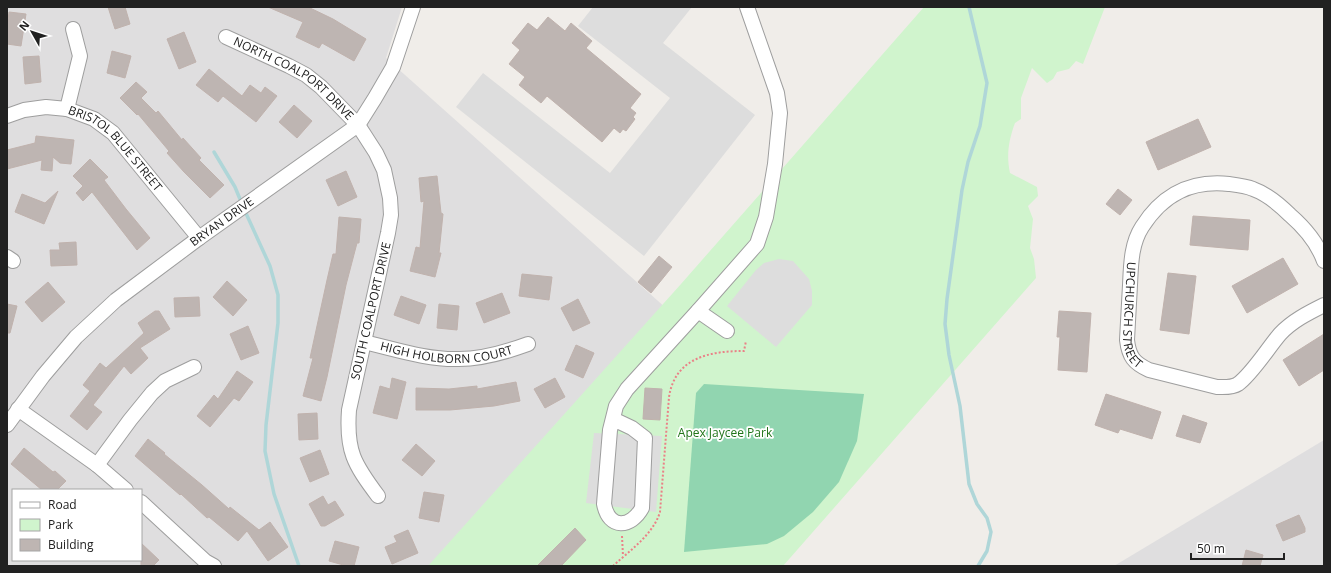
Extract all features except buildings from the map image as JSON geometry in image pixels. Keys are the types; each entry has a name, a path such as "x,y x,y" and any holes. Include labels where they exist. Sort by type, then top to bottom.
{"street":[{"name":"BRYAN DRIVE","path":"7,425 43,376 76,337 116,300 199,238 358,125 392,67 413,7"},
{"path":"613,419 632,428 645,438 642,508 634,519 627,523 614,522 609,518 605,512 604,504 610,430 616,406 627,389 757,244 766,217 775,164 780,113 777,93 747,7"},
{"path":"67,109 80,56 73,29"},
{"name":"NORTH COALPORT DRIVE","path":"226,37 306,75 321,87 358,125"},
{"name":"BRISTOL BLUE STREET","path":"7,116 24,110 46,107 67,109 94,119 113,133 199,238"},
{"name":"SOUTH COALPORT DRIVE","path":"358,125 384,170 390,198 391,215 349,410 348,435 351,452 362,475 378,496"},
{"name":"UPCHURCH STREET","path":"1324,261 1310,233 1282,208 1253,189 1239,185 1222,183 1194,185 1183,189 1162,203 1142,227 1136,238 1132,253 1128,349 1133,360 1149,370 1217,387 1237,385 1280,334 1298,318 1324,305"},
{"path":"698,311 728,331"},
{"name":"HIGH HOLBORN COURT","path":"364,342 429,356 459,359 479,358 506,352 528,344"},
{"path":"97,465 152,393 165,381 194,367"},
{"path":"18,409 97,465 125,489"},
{"path":"142,503 205,561 214,566"}],"path":[{"path":"613,566 652,529 660,512 670,387 675,378 689,364 706,355 723,352 744,351 746,341"},
{"path":"621,531 623,556"}],"shaded area":[{"path":"7,7 402,7 386,58 667,309 449,566 7,566"},
{"path":"593,7 692,7 663,43 755,115 644,256 456,107 483,73 610,173 670,98 578,26"},
{"path":"779,259 793,261 809,279 812,291 812,305 776,347 727,306 756,270 764,263"},
{"path":"594,433 662,436 656,512 586,503"},
{"path":"1324,440 1324,566 1114,566"}],"green space":[{"name":"Apex Jaycee Park","path":"924,7 1105,7 1083,64 1076,61 1069,69 1057,72 1053,79 1047,83 1032,68 1021,98 1021,119 1015,123 1011,135 1008,153 1010,173 1037,187 1038,196 1028,206 1033,219 1030,248 1034,259 1036,278 783,566 428,566 681,284"},
{"path":"704,384 864,394 857,441 839,482 813,512 784,536 767,544 684,552 696,393"}],"waterway":[{"path":"969,7 987,83 980,126 968,162 962,190 945,324 949,355 960,406 969,484 977,504 987,518 991,532 987,551 978,566"},
{"path":"214,152 235,187 242,204"},
{"path":"244,209 270,266 278,295 278,323 266,425 265,451 274,494 299,566"}]}
